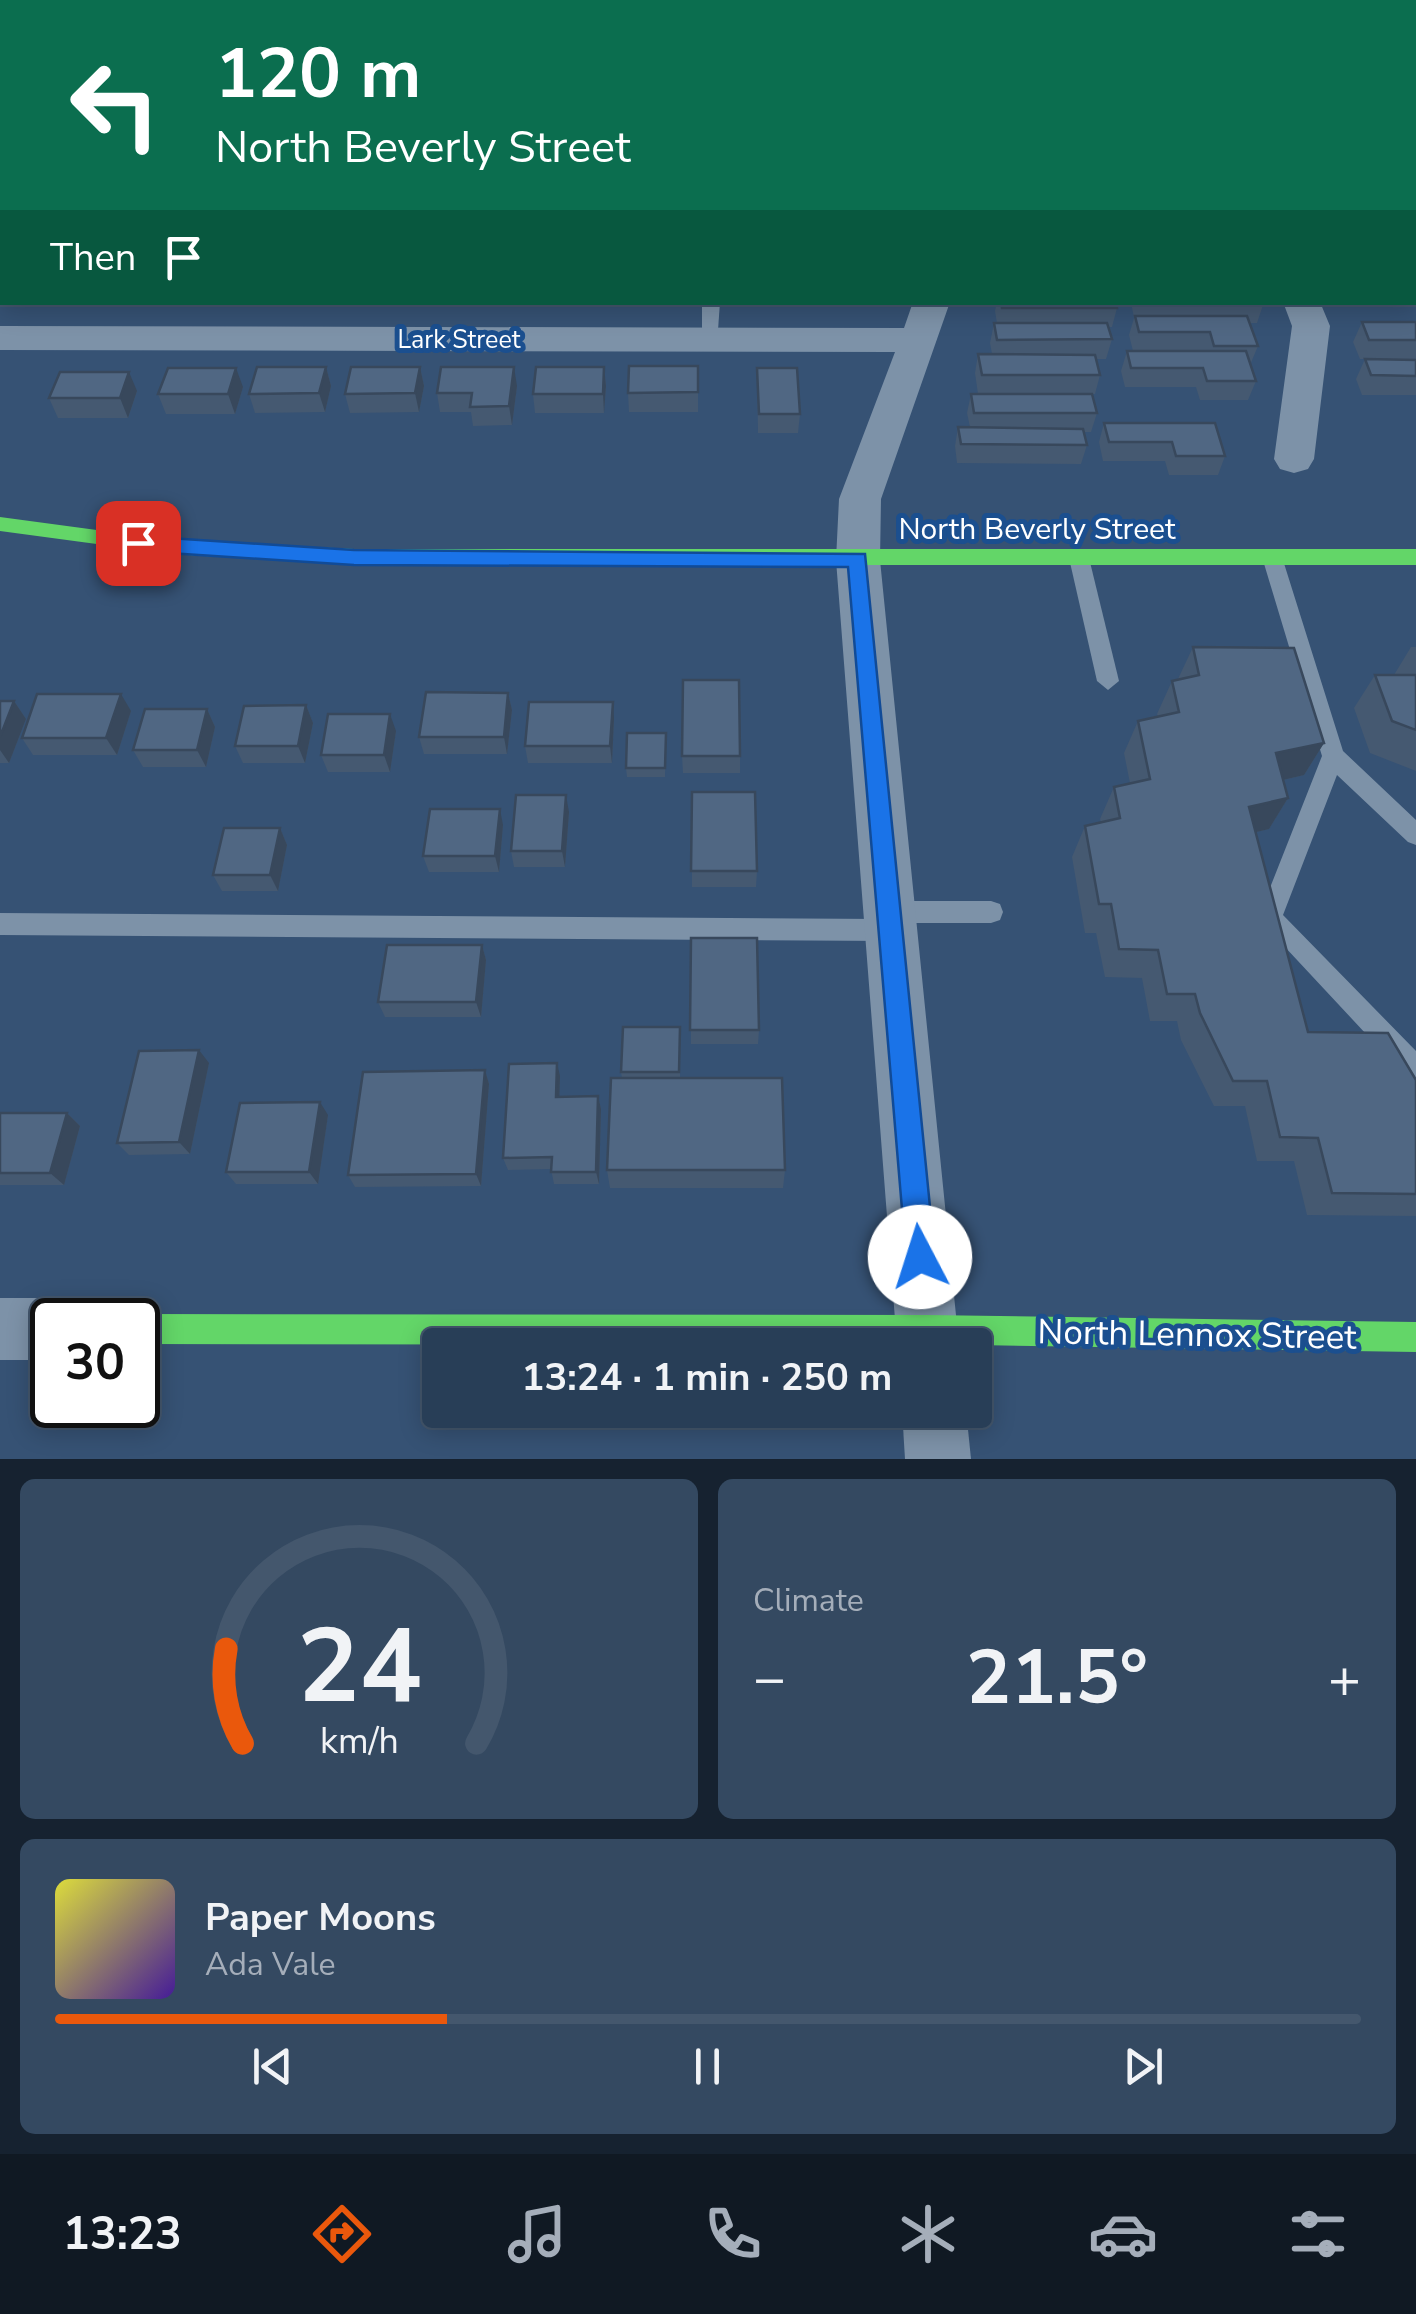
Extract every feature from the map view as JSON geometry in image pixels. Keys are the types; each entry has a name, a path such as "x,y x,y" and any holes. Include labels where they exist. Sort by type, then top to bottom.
{"main road":[{"name":"North Beverly Street","path":"0,524 72,536 258,554 858,560 1416,557"},
{"name":"North Lennox Street","path":"160,1330 422,1333"},
{"name":"North Lennox Street","path":"992,1338 1416,1337"}],"street":[{"path":"926,1328 858,560 860,498 931,305"},
{"path":"1294,459 1310,326 1302,305"},
{"name":"Lark Street","path":"0,338 711,321 918,340"},
{"path":"0,1330 30,1330"},
{"path":"935,1428 938,1459"}],"lane":[{"path":"1080,558 1108,681"},
{"path":"1272,558 1333,756 1416,835"},
{"path":"1333,756 1270,918 1416,1069"},
{"path":"0,924 890,921 992,912"}],"building":[{"path":"1002,305 1117,308 1002,308"},
{"path":"1135,316 1247,316 1258,346 1214,346 1210,332 1139,332"},
{"path":"1362,322 1416,322 1416,340 1369,340"},
{"path":"994,323 1107,323 1112,339 997,340"},
{"path":"1127,351 1246,351 1256,381 1207,381 1203,368 1131,368"},
{"path":"978,354 1095,355 1100,375 982,375"},
{"path":"1365,359 1416,360 1416,376 1371,375"},
{"path":"629,366 698,366 698,392 628,393"},
{"path":"257,367 326,367 319,393 249,394"},
{"path":"351,367 420,367 415,393 345,394"},
{"path":"441,367 514,367 509,406 470,407 472,393 437,393"},
{"path":"536,367 604,367 603,394 533,394"},
{"path":"168,368 236,368 228,394 158,394"},
{"path":"757,368 797,368 800,414 759,414"},
{"path":"60,372 129,372 120,398 49,398"},
{"path":"971,394 1092,394 1097,413 974,413"},
{"path":"1104,423 1215,423 1225,456 1176,456 1172,442 1109,442"},
{"path":"958,427 1083,429 1087,445 961,444"},
{"path":"1193,647 1294,648 1324,743 1276,753 1288,798 1249,807 1308,1032 1388,1033 1416,1080 1416,1194 1332,1193 1318,1138 1280,1137 1267,1081 1233,1081 1200,1013 1195,994 1167,994 1158,950 1119,949 1111,904 1099,904 1085,826 1120,818 1114,787 1150,779 1138,721 1179,712 1172,681 1199,675"},
{"path":"1375,675 1416,675 1416,730 1392,721"},
{"path":"683,680 739,680 740,756 682,756"},
{"path":"426,692 508,693 504,737 419,737"},
{"path":"37,694 121,694 106,738 22,738"},
{"path":"0,701 14,701 0,737"},
{"path":"529,702 613,702 610,746 525,746"},
{"path":"306,705 298,746 235,746 244,706"},
{"path":"145,709 207,709 197,750 133,750"},
{"path":"328,714 390,714 384,755 321,755"},
{"path":"627,733 666,733 665,768 626,768"},
{"path":"692,792 755,792 757,871 691,871"},
{"path":"516,795 566,795 562,851 511,851"},
{"path":"430,809 500,809 495,856 423,856"},
{"path":"224,828 280,828 270,875 213,875"},
{"path":"691,938 757,938 759,1030 690,1030"},
{"path":"387,945 482,945 476,1002 378,1002"},
{"path":"623,1027 680,1027 679,1072 621,1072"},
{"path":"199,1050 179,1142 117,1143 139,1051"},
{"path":"557,1063 556,1097 598,1096 596,1172 551,1172 552,1157 503,1158 509,1064"},
{"path":"485,1070 476,1174 348,1175 363,1072"},
{"path":"611,1078 782,1078 785,1170 607,1170"},
{"path":"320,1102 309,1172 226,1172 240,1103"},
{"path":"0,1113 67,1113 50,1173 0,1173"}],"traffic: fast":[{"path":"0,524 171,547 354,557 1416,557"},
{"path":"160,1329 927,1330 1416,1337"}],"route":[{"path":"138,543 354,558 858,560 920,1257"}]}
